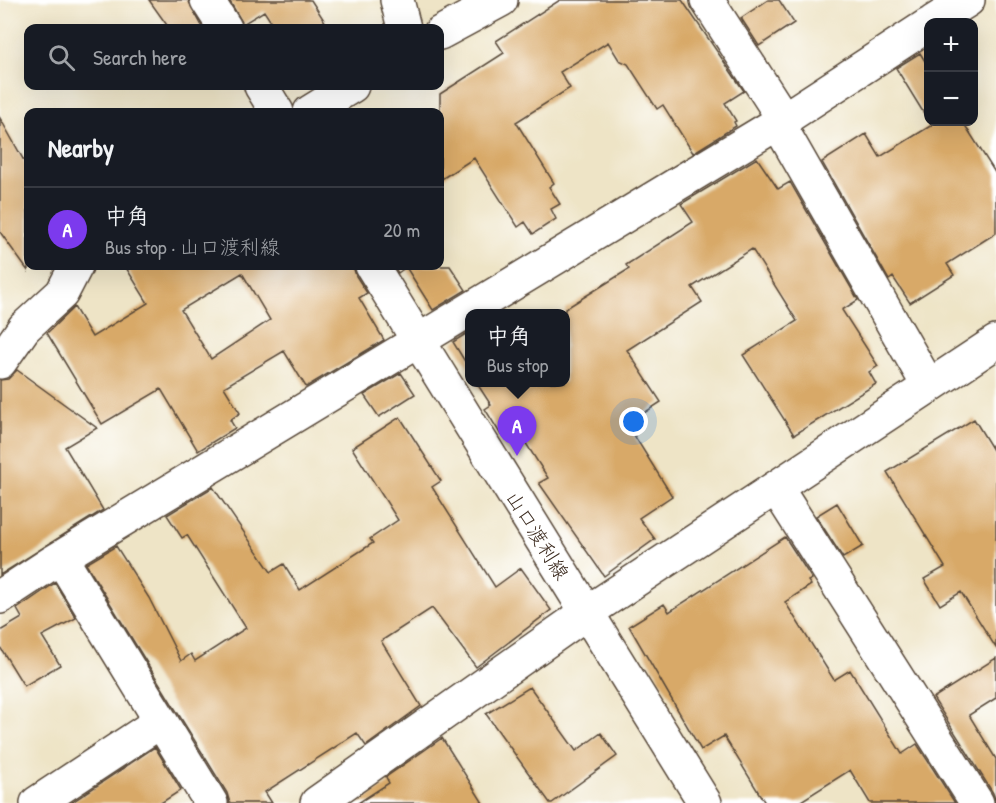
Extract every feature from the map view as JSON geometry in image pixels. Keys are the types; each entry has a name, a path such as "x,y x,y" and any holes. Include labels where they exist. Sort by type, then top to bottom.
{"street":[{"path":"207,0 222,24"},
{"path":"398,0 403,24"},
{"path":"444,31 501,0"},
{"path":"707,0 780,121 928,385"},
{"path":"939,18 968,0"},
{"path":"469,309 780,121 924,28"},
{"path":"264,90 275,108"},
{"path":"316,108 346,90"},
{"path":"0,362 24,328 62,293 74,270"},
{"name":"山口渡利線","path":"374,270 705,803"},
{"path":"0,597 465,312"},
{"path":"317,803 586,613 777,489 928,385 996,342"},
{"path":"777,489 977,803"},
{"path":"61,558 211,803"},
{"path":"37,803 161,721"}],"building":[{"path":"149,0 188,0 201,24 166,24"},
{"path":"229,0 311,0 326,24 272,24 264,11 243,24"},
{"path":"560,0 682,0 744,91 725,103 736,121 734,122 736,126 693,153 663,105 657,109 628,64 619,60 608,42 560,72 570,88 516,122 554,183 549,187 560,204 551,209 556,219 533,234 525,222 518,227 474,158 444,177 444,108 440,108 440,94 504,53 496,41"},
{"path":"768,0 779,0 794,23 759,46 741,18"},
{"path":"920,53 924,60 924,114 896,68"},
{"path":"0,118 24,161 24,265 0,232"},
{"path":"930,126 966,126 996,174 996,233 947,264 954,275 910,303 893,277 889,280 822,162 866,134 880,157"},
{"path":"757,158 778,189 790,182 858,300 842,310 878,366 869,372 876,384 794,435 743,355 797,321 752,249 692,287 702,302 627,350 661,402 627,424 672,496 639,518 655,539 604,576 539,483 548,478 515,426 501,435 485,409 491,405 479,387 570,387 570,309 565,309 629,269 626,265 693,222 681,204"},
{"path":"444,266 450,266 466,290 433,310 408,270 444,270"},
{"path":"127,270 354,270 367,293 359,298 384,340 306,387 284,351 224,387 240,413 230,420 235,428 198,451 161,389 102,424 47,333 74,307 92,337 148,303","holes":["242,273 270,320 211,359 181,310"]},
{"path":"465,334 465,362 453,342"},
{"path":"17,370 97,428 65,447 103,510 0,575 0,380 8,379"},
{"path":"401,373 415,394 379,417 364,395"},
{"path":"400,417 441,481 432,487 495,587 521,568 551,610 476,667 432,608 381,641 421,706 366,746 357,733 265,792 272,803 230,803 227,793 86,564 116,546 149,598 181,661 191,654 195,661 246,628 187,535 182,538 167,515 213,487 271,572 284,564 300,590 373,543 370,539 398,520 352,448"},
{"path":"974,419 996,455 996,648 961,592 940,605 924,579 945,567 887,472"},
{"path":"837,503 863,546 843,558 816,516"},
{"path":"785,537 812,579 808,581 811,585 785,602 834,680 850,670 902,754 917,744 955,803 870,803 850,770 798,803 765,803 724,736 701,750 629,626 664,604 669,612"},
{"path":"55,583 76,618 42,636 60,665 24,686 0,647 0,631 22,618 17,609"},
{"path":"996,658 996,698 969,715 996,759 996,803 993,793 933,698"},
{"path":"530,687 576,751 601,733 617,756 552,803 486,714"},
{"path":"442,738 483,803 358,803 389,783 386,777"},
{"path":"155,747 181,790 161,803 71,803"}],"place":[{"name":"中角","path":"517,456"}]}
